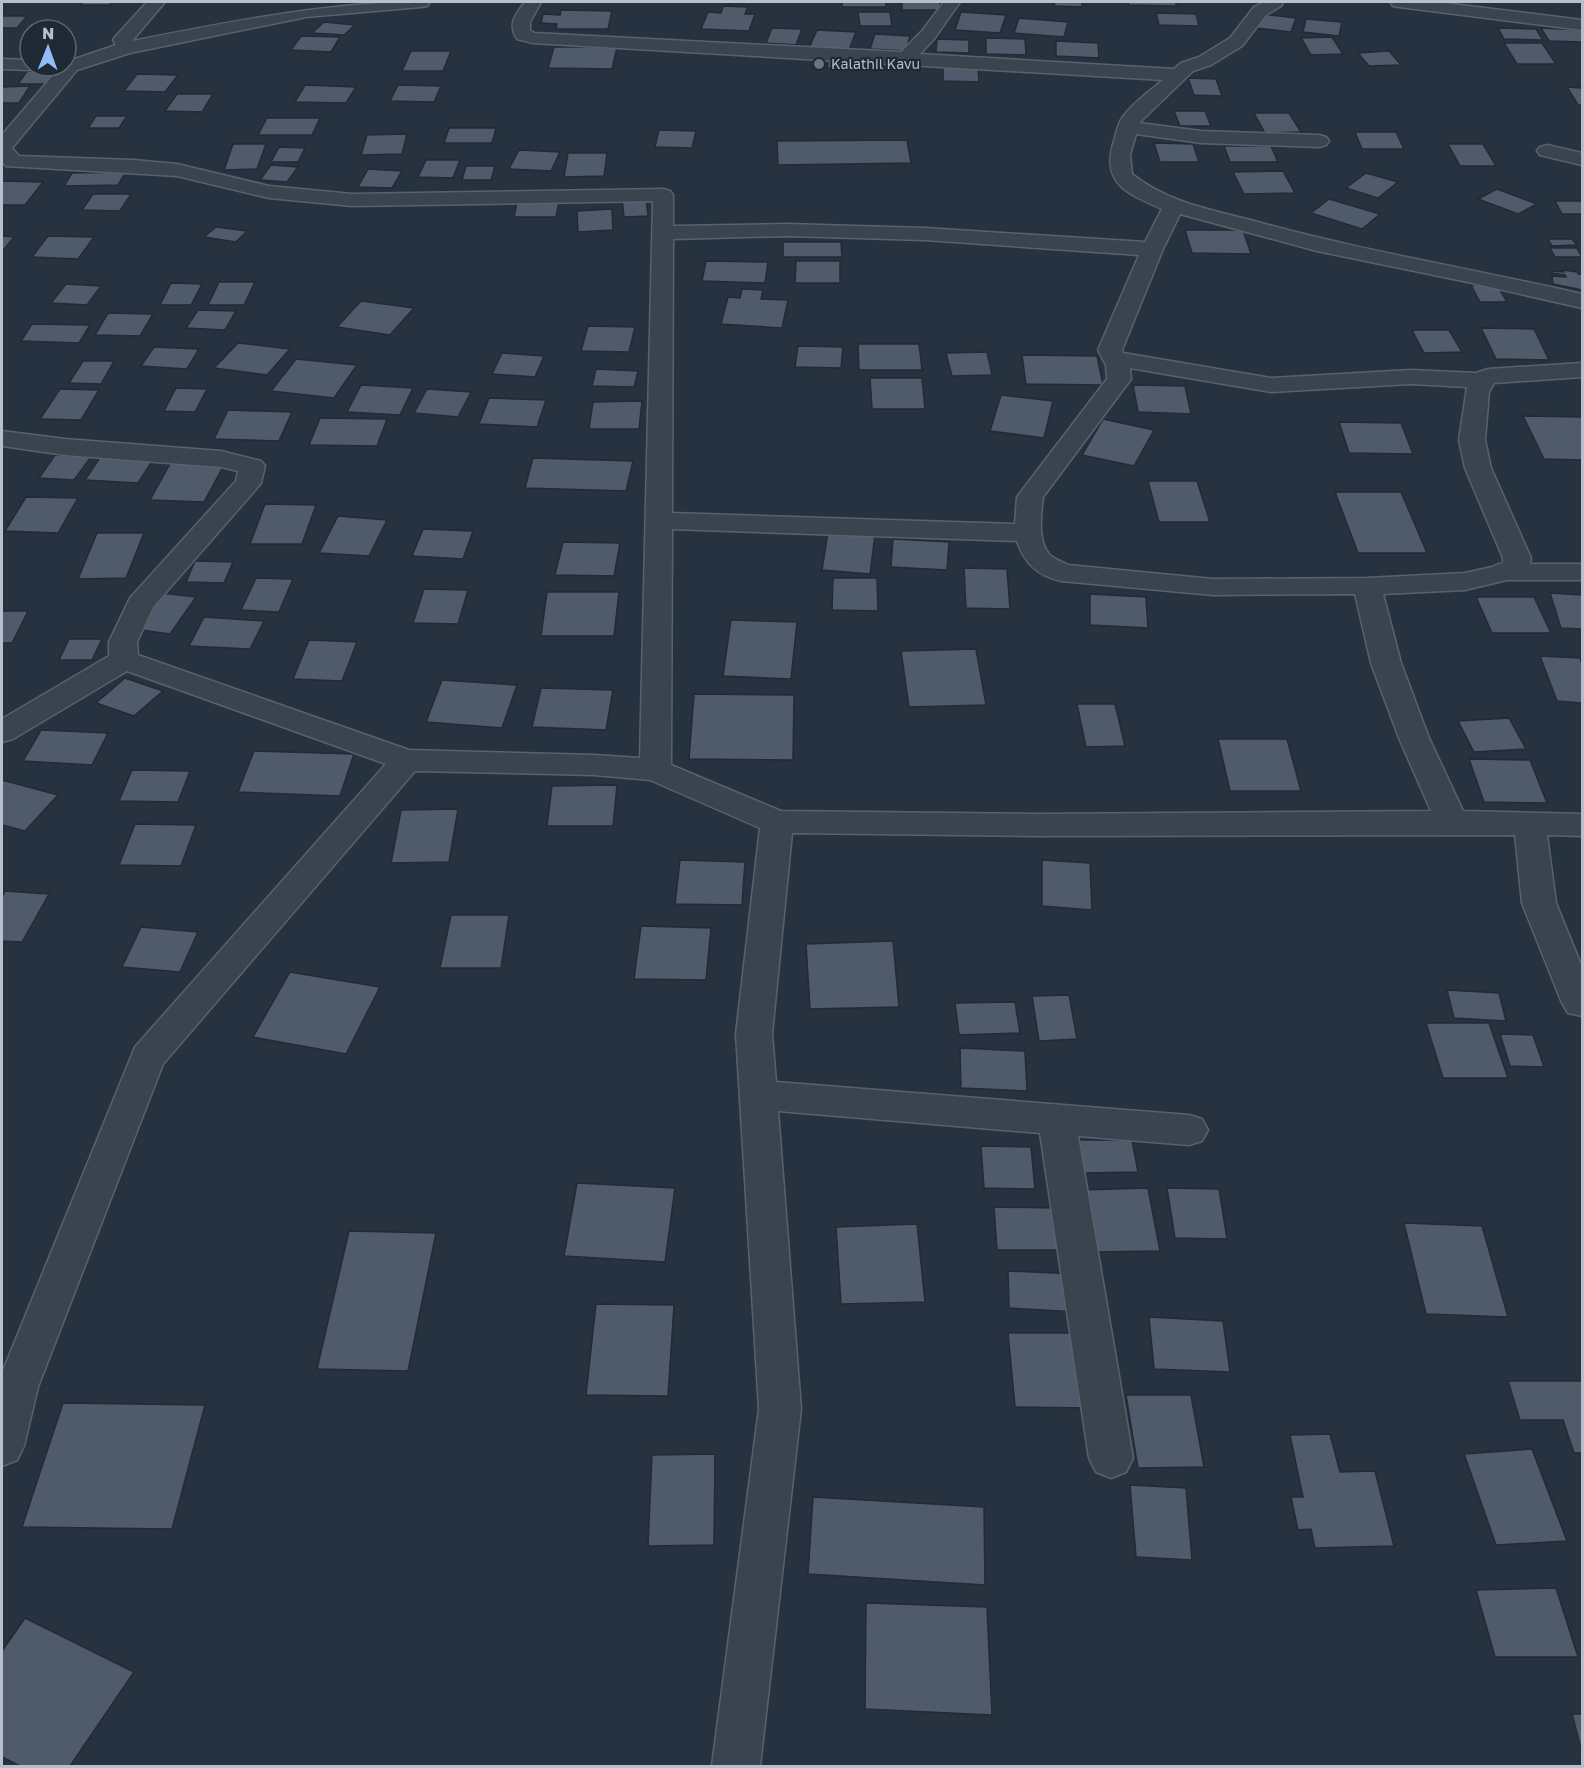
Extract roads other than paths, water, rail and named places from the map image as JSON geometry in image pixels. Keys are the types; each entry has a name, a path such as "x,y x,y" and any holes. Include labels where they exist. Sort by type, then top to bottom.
{"street":[{"path":"126,48 122,40 156,2"},
{"path":"78,63 126,48 306,12 421,2"},
{"path":"533,2 520,21 519,29 523,35 533,38 1177,75"},
{"path":"906,58 928,35 952,2"},
{"path":"1275,2 1260,12 1236,42 1205,61 1187,67 1130,120 1120,155 1122,176 1141,192 1174,206 1317,245 1463,274 1582,301"},
{"path":"1399,2 1577,24"},
{"path":"1563,2 1577,24"},
{"path":"2,64 18,65"},
{"path":"59,78 2,148 13,162 134,166 177,170 269,192 352,200 663,195 655,770"},
{"path":"1129,127 1201,137 1320,141"},
{"path":"1547,151 1582,159"},
{"path":"1174,206 1152,249 1112,342 1110,350 1118,364 1119,379 1030,498 1027,520 1039,560 1061,573 1213,586 1367,586 1473,580 1508,572 1582,572"},
{"path":"663,233 787,230 925,234 1152,249"},
{"path":"1113,358 1271,385 1412,378 1482,381"},
{"path":"1508,572 1516,566 1517,558 1478,468 1472,441 1476,421 1477,392 1482,381 1488,376 1582,370"},
{"path":"2,438 65,447 221,459 252,466 248,483 140,604 123,642 124,660"},
{"path":"660,521 1030,533"},
{"path":"1367,586 1386,663 1414,738 1452,822"},
{"path":"2,732 124,660"},
{"path":"124,660 407,760 594,765 655,770 777,822 1038,825 1452,822 1582,825"},
{"path":"2,1446 17,1387 148,1057 407,760"},
{"path":"736,1767 780,1409 754,1034 777,822"},
{"path":"1530,823 1539,903 1582,1006"},
{"path":"758,1095 1190,1130"},
{"path":"1056,1119 1111,1458"}],"place":[{"name":"Kalathil Kavu","path":"819,64"}]}
